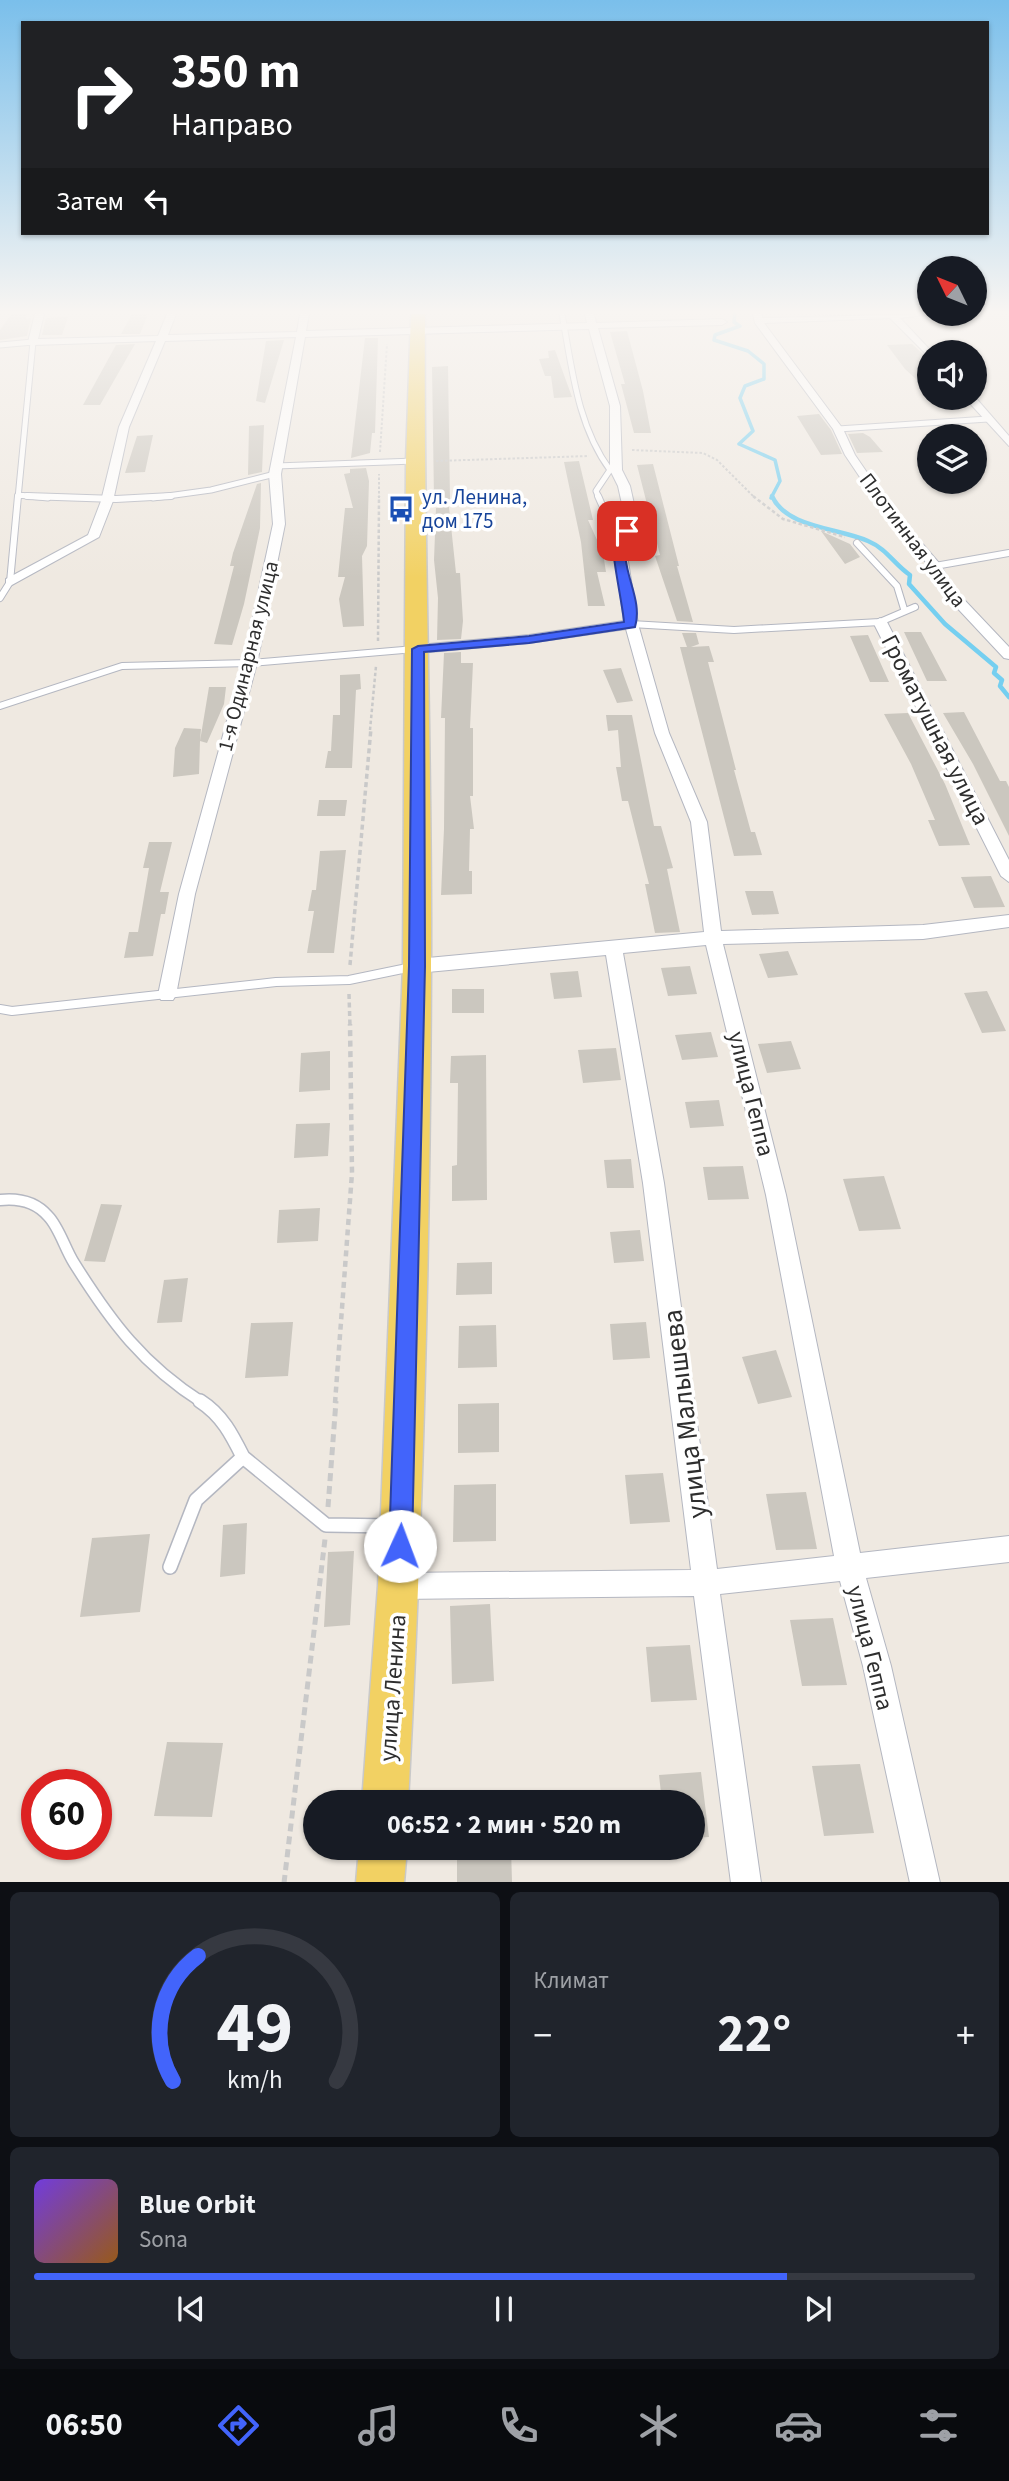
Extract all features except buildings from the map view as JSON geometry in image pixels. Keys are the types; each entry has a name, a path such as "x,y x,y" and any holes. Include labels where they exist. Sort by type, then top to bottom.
{"main road":[{"name":"улица Ленина","path":"386,1790 399,1586 417,966 416,402"},
{"path":"380,1882 382,1860"}],"street":[{"path":"10,582 93,537 107,501 124,426 134,402"},
{"name":"1-я Одинарная улица","path":"167,995 187,894 250,663 279,524 276,470 289,402"},
{"name":"улица Геппа","path":"614,402 610,461 624,486 630,513 627,531 619,543 631,624 662,733 699,822 713,938 776,1195 850,1569 877,1667 925,1882"},
{"name":"Плотинная улица","path":"818,402 886,508 935,566 950,592 1009,655"},
{"path":"983,410 993,419 1009,443"},
{"name":"Громатушная улица","path":"880,622 945,744 1009,876"},
{"path":"418,649 529,639 631,624"},
{"path":"417,966 713,938 923,932 1009,921"},
{"name":"улица Малышева","path":"613,947 638,1073 659,1202 705,1583 746,1882"},
{"path":"399,1586 705,1583 850,1569 1009,1549"}],"lane":[{"path":"0,598 10,582 27,402"},
{"path":"579,402 592,446 610,461"},
{"path":"838,429 993,419"},
{"path":"18,495 107,501 183,497 232,488 276,470 379,460 415,461"},
{"path":"857,543 897,586 904,610"},
{"path":"935,566 1009,553"},
{"path":"631,624 734,630 880,622 915,607"},
{"path":"0,706 122,666 250,663 418,649"},
{"path":"0,1009 12,1011 276,982 349,980 417,966"},
{"path":"0,1200 21,1198 49,1216 63,1246 102,1307 148,1363 168,1381 211,1408 230,1430 243,1457 326,1525 401,1525"},
{"path":"170,1567 196,1500 243,1457"}],"path":[{"path":"284,1882 326,1525 352,1173 349,980 377,652 379,460 383,402"},
{"path":"415,461 610,461 703,453 718,460 742,487 783,519 846,537 857,543"}],"waterway":[{"path":"742,402 753,431 739,444 775,460 780,481 772,496"},
{"path":"772,496 779,507 801,521 868,541 885,552 910,575 909,584 945,624 996,667 994,673 1002,680 1000,686 1009,697"}],"place":[{"name":"ул. Ленина, дом 175","path":"401,509"}],"route":[{"path":"400,1546 417,966 418,649 529,639 631,624 627,590 619,558 619,543 627,531"}]}
